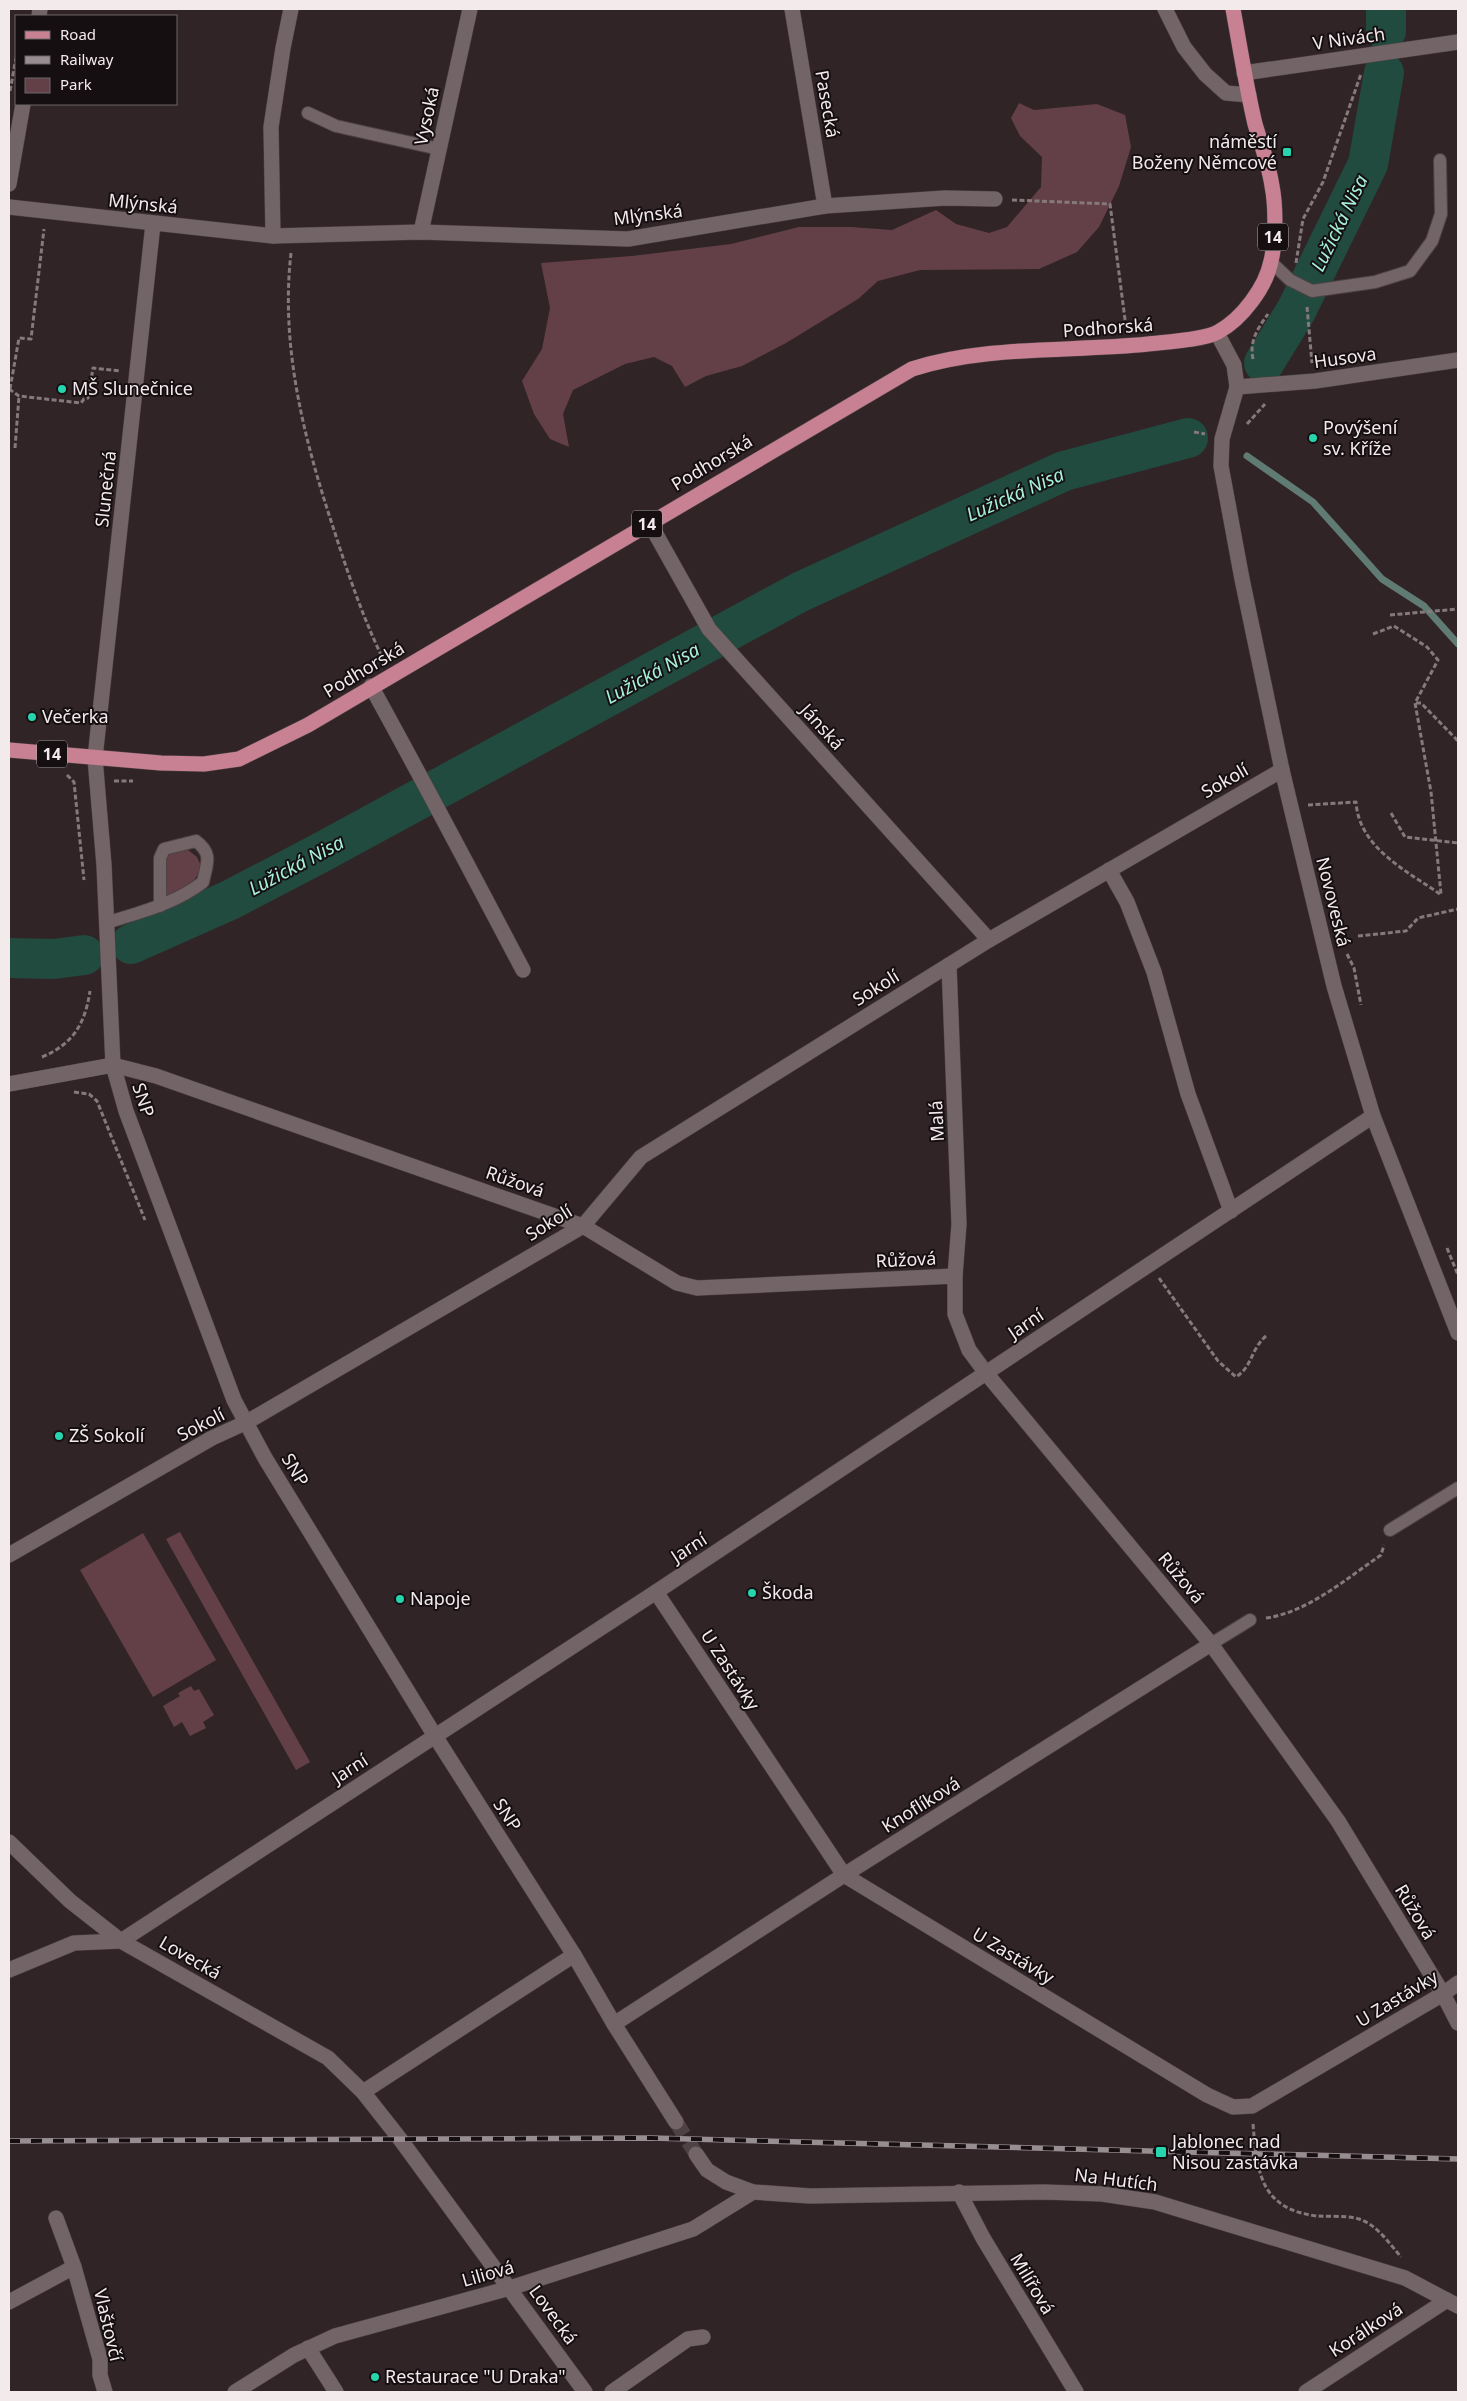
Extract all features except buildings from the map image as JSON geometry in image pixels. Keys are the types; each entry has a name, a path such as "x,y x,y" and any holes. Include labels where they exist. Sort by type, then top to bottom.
{"main road":[{"name":"Podhorská","path":"9,750 161,764 204,764 239,759 308,725 371,686 388,668 493,617 649,522 912,369 934,362 978,354 1120,347 1176,341 1217,333 1230,324 1260,288 1271,262 1274,232 1273,186 1244,73 1233,9"}],"street":[{"path":"273,236 272,127 291,9"},
{"name":"Vysoká","path":"421,232 470,9"},
{"name":"Pasecká","path":"792,9 825,206"},
{"path":"1165,9 1184,47 1206,74 1226,93 1249,95"},
{"name":"V Nivách","path":"1244,73 1458,42"},
{"path":"9,184 23,105"},
{"name":"Mlýnská","path":"9,207 273,236 421,232 628,239 825,206 945,198 995,199"},
{"name":"Slunečná","path":"95,758 153,224"},
{"path":"1217,333 1234,365 1237,387"},
{"name":"Husova","path":"1237,387 1315,381 1458,360"},
{"name":"Novoveská","path":"1237,387 1222,438 1222,466 1242,579 1282,770 1334,986 1373,1116 1458,1333"},
{"name":"Jánská","path":"649,522 709,629 989,940"},
{"path":"371,686 425,782 438,810 524,970"},
{"name":"SNP","path":"95,758 113,1065 136,1139 234,1400 265,1458 435,1736 574,1955 614,2024 676,2122"},
{"name":"Sokolí","path":"9,1555 212,1438 247,1422 583,1226 641,1157 989,940 1282,770"},
{"path":"1109,870 1127,902 1154,972 1188,1094 1231,1211"},
{"name":"Malá","path":"948,965 959,1224 955,1276"},
{"path":"9,1084 113,1065"},
{"name":"Růžová","path":"113,1065 156,1076 583,1226 677,1283 698,1288 955,1276 955,1314 969,1350 986,1374 1211,1644 1338,1821 1443,1994 1458,2023"},
{"name":"Jarní","path":"121,1941 656,1592 1373,1116"},
{"name":"U Zastávky","path":"656,1592 844,1876 1207,2095 1233,2107 1252,2106 1443,1994 1458,1983"},
{"name":"Knoflíková","path":"614,2024 1211,1644"},
{"name":"Lovecká","path":"9,1842 70,1902 121,1941 328,2058 363,2092 510,2288 585,2392"},
{"path":"9,1970 74,1943 121,1941"},
{"path":"363,2092 574,1955"},
{"path":"696,2154 706,2170 726,2182 752,2192"},
{"name":"Liliová","path":"235,2392 308,2348 335,2336 510,2288 693,2229 752,2192"},
{"name":"Na Hutích","path":"752,2192 810,2196 960,2192 1102,2194 1155,2202 1405,2278 1453,2303"},
{"name":"Milířová","path":"960,2192 983,2238 1076,2392"},
{"name":"Vlaštovčí","path":"56,2218 74,2267 100,2359 100,2375 105,2392"},
{"path":"9,2302 74,2267"},
{"name":"Korálková","path":"1306,2392 1453,2303"},
{"path":"612,2392 688,2339 702,2337"},
{"path":"308,2348 336,2392"}],"lane":[{"path":"308,113 336,126 439,149"},
{"path":"1271,262 1307,293 1376,282 1410,271 1432,241 1441,214 1440,160"},
{"path":"106,923 160,906 191,892 203,882 208,858 206,848 196,841 164,850 160,858 160,906"},
{"path":"1390,1530 1458,1488"},
{"name":"Knoflíková","path":"1211,1644 1250,1620"}],"path":[{"path":"1290,280 1299,253 1303,219 1323,182 1362,72 1364,56"},
{"path":"9,96 15,63"},
{"path":"995,199 1110,204 1126,327"},
{"path":"44,228 31,339 18,338 9,388 18,396 81,403 84,399 88,398 93,368 121,372"},
{"path":"293,235 287,284 288,328 293,368 305,426 322,496 346,570 366,626 388,668"},
{"path":"1307,293 1315,381"},
{"path":"1254,361 1252,343 1269,311"},
{"path":"1243,431 1251,417 1262,406 1277,397 1276,385"},
{"path":"14,448 18,396"},
{"path":"1390,615 1458,609"},
{"path":"1308,805 1356,802 1357,817 1374,845 1393,861 1441,894 1432,792 1415,704 1438,660 1427,647 1394,626 1373,634"},
{"path":"377,667 388,668"},
{"path":"1415,704 1421,703 1458,741"},
{"path":"74,782 85,885"},
{"path":"1306,795 1310,814"},
{"path":"1391,813 1405,837 1458,843"},
{"path":"1358,936 1406,931 1418,918 1458,909"},
{"path":"1346,952 1354,968 1362,1011"},
{"path":"40,1058 55,1052 71,1039 86,1014 90,987"},
{"path":"65,1093 89,1094 96,1101 105,1120"},
{"path":"1446,1247 1458,1275"},
{"path":"1149,1263 1218,1361 1236,1377 1246,1370 1258,1344 1266,1336"},
{"path":"1250,1620 1283,1616 1318,1598 1381,1555 1390,1530"},
{"path":"1252,2106 1256,2154 1262,2178 1273,2199 1294,2212 1359,2219 1379,2232 1403,2259"}],"green space":[{"path":"1019,103 1034,110 1097,104 1125,115 1131,147 1119,186 1099,227 1077,252 1039,269 920,270 878,281 858,299 786,343 742,366 706,376 685,387 672,366 654,357 625,364 573,390 563,414 569,447 550,439 534,414 522,381 542,349 550,308 541,263 632,256 731,244 799,227 851,227 892,230 936,210 956,224 989,233 1007,227 1041,187 1042,157 1020,136 1011,118"},
{"path":"178,850 188,850 197,857 201,866 196,878 192,882 166,898 164,859 170,853"},
{"path":"180,1532 310,1762 296,1770 166,1539"},
{"path":"143,1533 216,1660 153,1697 80,1570"},
{"path":"191,1686 194,1691 199,1689 214,1715 203,1722 206,1728 190,1736 182,1722 174,1727 163,1706 180,1696 178,1693"}],"waterway":[{"name":"Lužická Nisa","path":"1386,9 1386,31"},
{"name":"Lužická Nisa","path":"1264,363 1296,311 1368,164 1384,73"},
{"name":"Lužická Nisa","path":"131,944 230,900 320,853 800,592 1064,471 1188,438"},
{"path":"1247,456 1313,502 1382,579 1424,606 1458,644"},
{"name":"Lužická Nisa","path":"9,958 54,959 84,955"}],"tunnel":[{"path":"676,2122 696,2154"}],"railway":[{"path":"9,2141 651,2138 1458,2159"}],"place":[{"name":"náměstí Boženy Němcové","path":"1287,152"},
{"name":"MŠ Slunečnice","path":"62,389"},
{"name":"Povýšení sv. Kříže","path":"1313,438"},
{"name":"Večerka","path":"32,717"},
{"name":"ZŠ Sokolí","path":"59,1436"},
{"name":"Škoda","path":"752,1593"},
{"name":"Napoje","path":"400,1599"},
{"name":"Jablonec nad Nisou zastávka","path":"1161,2152"},
{"name":"Restaurace \"U Draka\"","path":"375,2377"}]}
